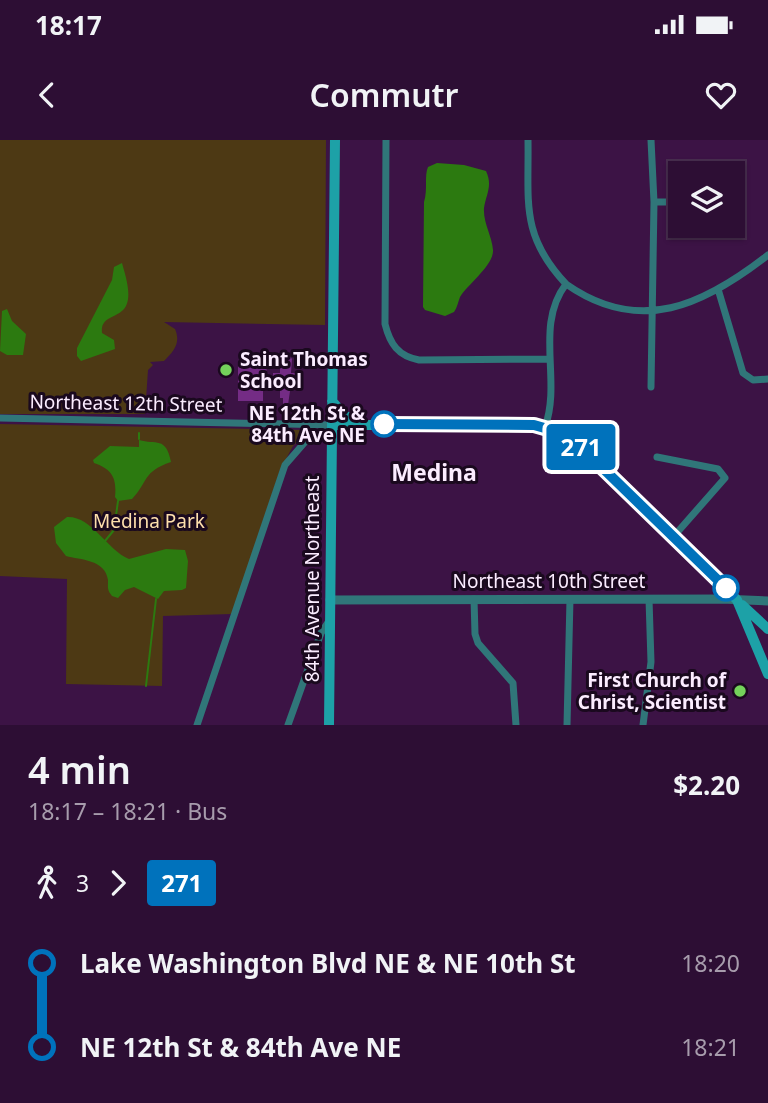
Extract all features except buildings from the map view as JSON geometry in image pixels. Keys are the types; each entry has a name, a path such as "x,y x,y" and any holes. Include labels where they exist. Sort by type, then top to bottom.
{"main road":[{"name":"84th Avenue Northeast","path":"329,725 335,140"},
{"path":"332,400 345,416 369,424"},
{"name":"Northeast 12th Street","path":"332,425 519,424 545,427"},
{"path":"545,427 568,437 581,447 768,629"},
{"path":"737,600 768,674"},
{"path":"759,650 759,642 768,635"}],"street":[{"path":"386,140 386,324 393,346 402,355 419,360 550,359"},
{"path":"528,140 530,226 541,254 566,284 602,305 635,312 653,312 693,303 768,255"},
{"path":"651,140 654,202 652,387"},
{"path":"654,202 668,202"},
{"path":"545,427 551,394 550,315 566,284"},
{"path":"718,289 741,369 753,380 768,379"},
{"name":"Northeast 12th Street","path":"0,418 332,425"},
{"path":"301,424 310,430 309,439"},
{"path":"197,725 280,478 291,455 309,439 332,425"},
{"path":"657,457 718,469 725,478 674,536"},
{"path":"474,599 478,643 515,688 516,725"},
{"path":"567,725 570,599"},
{"path":"643,725 651,662 649,599"},
{"name":"Northeast 10th Street","path":"330,600 768,601"},
{"path":"288,725 321,634 329,621"}],"green space":[{"path":"0,140 326,140 325,325 164,322 175,329 177,343 164,361 150,362 153,365 148,370 145,414 0,414"},
{"name":"Medina Park","path":"0,424 307,432 293,446 280,470 232,614 163,616 162,686 66,684 67,579 0,576"}],"shaded area":[{"path":"437,163 464,165 486,171 489,186 484,214 493,250 489,262 460,297 454,312 445,316 423,307 426,174 428,167"},
{"path":"122,263 128,301 123,310 107,320 102,327 102,333 114,340 115,349 81,361 77,356 77,348 112,280 114,267"},
{"path":"7,309 12,321 26,334 23,355 7,355 0,351 2,311"},
{"path":"139,440 163,445 171,462 150,473 132,499 118,501 112,475 93,460 110,446 139,447"},
{"path":"67,517 76,518 92,527 121,555 129,559 166,549 185,550 188,561 186,588 164,591 158,599 134,587 125,590 118,598 112,596 102,568 91,562 66,556 56,543 54,527"}],"waterway":[{"path":"139,433 139,439"},
{"path":"105,541 114,530 118,501"},
{"path":"146,686 156,599"}],"bus line":[{"name":"271","path":"384,424 534,425 568,437 726,588"}],"place":[{"name":"Saint Thomas School","path":"226,370"},
{"name":"NE 12th St & 84th Ave NE","path":"384,424"},
{"name":"First Church of Christ, Scientist","path":"740,691"}],"district":[{"name":"Medina","path":"434,472"}]}
